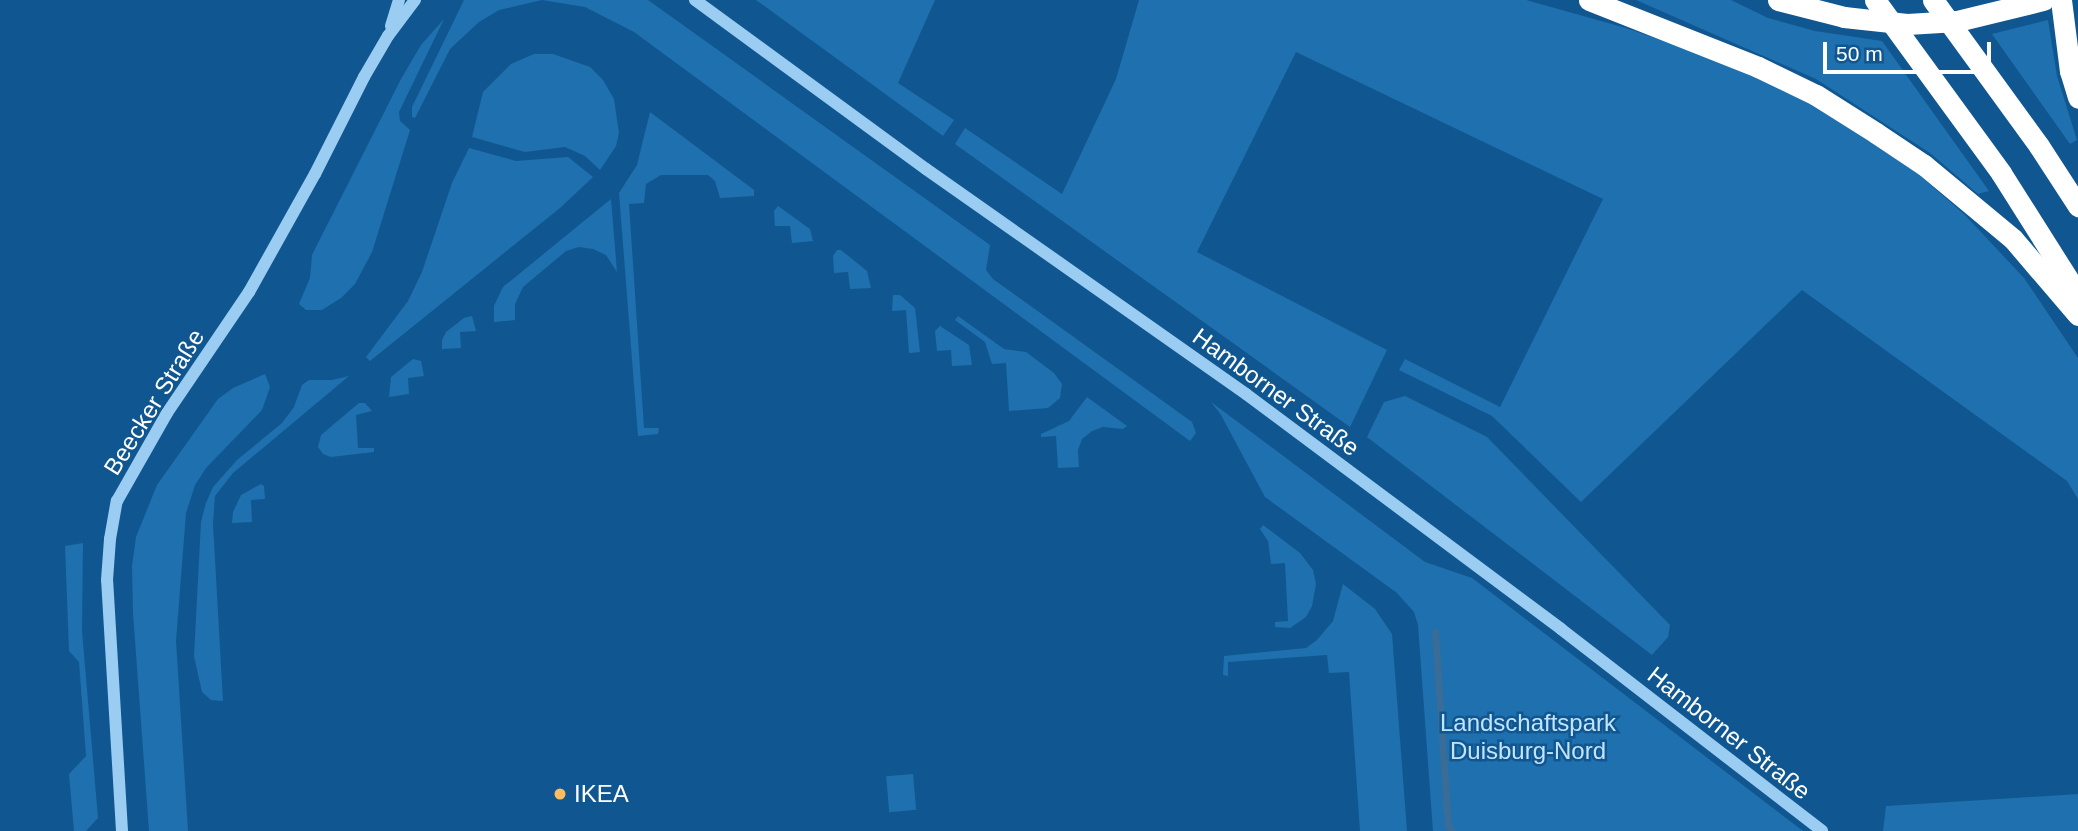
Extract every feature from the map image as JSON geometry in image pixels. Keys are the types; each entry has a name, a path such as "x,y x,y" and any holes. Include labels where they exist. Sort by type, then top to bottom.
{"highway":[{"path":"1778,0 1844,17 1907,24 1957,21 2043,0"},
{"path":"1875,0 2001,173 2078,295"},
{"path":"1933,0 2031,135 2078,206"},
{"path":"2061,0 2064,39 2078,98"},
{"path":"1589,1 1758,67 1816,95 1876,133 1924,165 2013,239 2078,315"}],"street":[{"name":"Beecker Straße","path":"388,36 399,0"},
{"name":"Beecker Straße","path":"122,831 107,580 110,539 117,501 167,413 248,292 388,36 415,0"},
{"name":"Hamborner Straße","path":"695,0 937,177 1246,394 1561,629 1822,831"}],"green space":[{"path":"464,0 542,0 499,10 479,22 450,49 415,118 412,117 412,107"},
{"path":"542,0 648,0 990,245 986,270 993,279 1192,422 1196,433 1190,441 634,32 585,7"},
{"path":"756,0 935,0 898,83 954,120 943,136"},
{"path":"1139,0 1526,0 1626,28 1733,65 1810,101 1916,172 1964,214 2024,278 2078,358 2078,499 2067,481 1802,290 1581,502 1492,416 1399,370 1405,359 1500,407 1603,199 1296,52 1197,252 1387,350 1350,427 955,144 965,128 1062,194 1116,79"},
{"path":"1636,0 1731,0 1768,18 1815,31 1882,41 1989,191 1978,194 1930,153 1816,79"},
{"path":"444,19 399,112 400,121 410,130 372,252 355,284 341,298 322,310 306,310 299,304 310,278 312,255 401,79 421,45"},
{"path":"2048,20 2057,76 2077,140 2070,144 1992,34"},
{"path":"534,54 553,54 590,67 603,80 614,99 619,133 616,146 600,170 585,156 565,147 525,152 472,137 483,92 511,64"},
{"path":"650,112 754,190 754,196 720,198 715,181 708,175 661,175 646,184 644,203 629,204 644,428 659,428 658,434 638,436 619,193 637,165"},
{"path":"469,148 516,161 568,157 593,177 560,208 370,361 366,357 408,301 422,272 452,183"},
{"path":"611,199 617,272 606,255 593,249 579,247 566,251 523,287 515,304 515,320 494,322 494,306 503,287"},
{"path":"778,206 810,229 813,241 792,243 790,226 775,226 774,211"},
{"path":"837,250 841,250 867,271 871,288 850,289 848,272 834,273 833,256"},
{"path":"893,295 900,295 915,308 920,352 909,353 906,310 892,311"},
{"path":"472,316 476,331 460,332 461,348 442,349 446,332 464,318"},
{"path":"958,316 1004,349 1026,352 1054,373 1062,384 1060,398 1048,408 1009,411 1006,363 992,364 985,342 955,320"},
{"path":"940,326 969,345 972,365 952,366 951,350 937,351 935,331"},
{"path":"413,359 421,361 424,376 408,378 409,394 389,397 391,377"},
{"path":"265,374 270,387 262,410 206,468 195,485 186,513 176,641 188,831 149,831 133,613 132,566 136,537 157,485 218,399 233,388"},
{"path":"349,376 233,473 215,496 213,524 223,701 211,700 202,692 194,656 201,522 206,503 213,487 237,460 282,423 294,407 302,385 309,380 332,380"},
{"path":"1405,396 1487,437 1670,625 1668,637 1652,655 1367,437 1384,402"},
{"path":"1087,397 1127,426 1123,429 1103,427 1092,431 1082,439 1078,450 1079,467 1058,468 1056,436 1041,437 1041,434 1069,421"},
{"name":"Landschaftspark Duisburg-Nord","path":"1211,402 1425,562 1472,578 1803,831 1433,831 1418,625 1414,612 1397,593 1265,497 1221,415"},
{"path":"359,403 365,403 372,411 356,415 358,448 374,448 374,452 331,457 323,454 318,447 321,435"},
{"path":"261,484 264,486 265,499 251,500 252,522 232,523 233,512 241,495"},
{"path":"1263,525 1300,553 1313,570 1316,584 1312,606 1306,617 1290,628 1275,627 1275,622 1288,621 1285,563 1271,564 1268,541 1260,529"},
{"path":"83,543 82,631 98,818 86,831 74,831 69,774 86,756 79,662 69,651 65,546"},
{"path":"1343,584 1375,609 1392,634 1407,831 1360,831 1349,672 1329,673 1327,655 1228,662 1228,676 1223,675 1224,656 1306,648 1317,640 1333,621"},
{"path":"913,774 916,810 889,812 886,776"},
{"path":"2078,794 2078,831 1883,831 1886,806"}],"waterway":[{"path":"1435,632 1448,826 1452,831"}],"place":[{"name":"IKEA","path":"560,794"}]}
